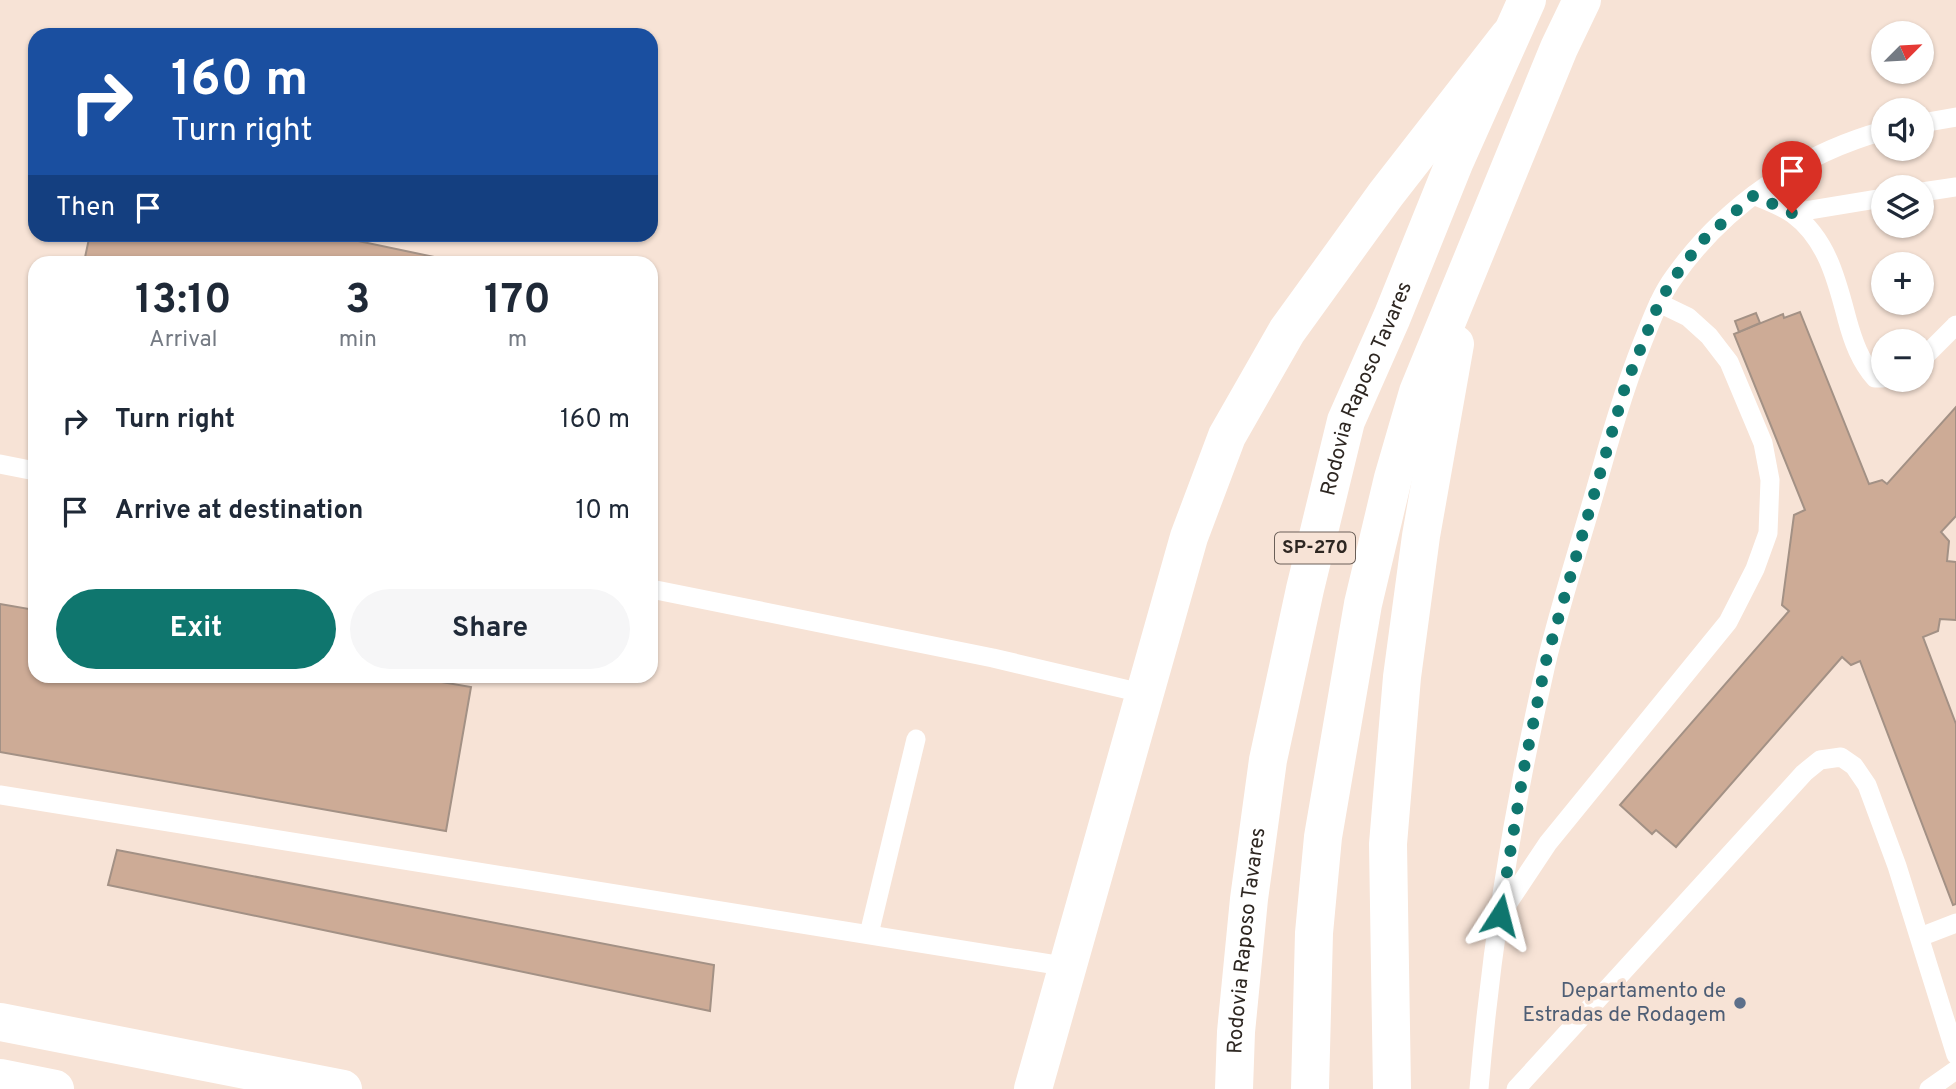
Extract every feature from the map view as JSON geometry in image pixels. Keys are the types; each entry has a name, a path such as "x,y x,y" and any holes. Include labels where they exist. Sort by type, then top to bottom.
{"main road":[{"name":"Rodovia Raposo Tavares","path":"1234,1089 1236,1032 1249,899 1268,760 1346,421 1509,36 1527,0"},
{"name":"SP-270","path":"1310,1089 1314,933 1323,837 1363,604 1393,478 1418,392 1559,48 1582,0"},
{"path":"1033,1089 1189,537 1227,436 1287,331 1371,215 1509,36"},
{"name":"SP-270","path":"1392,1089 1388,844 1402,677 1421,536 1470,262"},
{"path":"0,1022 343,1089"},
{"path":"0,1078 55,1089"}],"lane":[{"path":"1934,121 1956,117"},
{"path":"1479,1089 1485,1010 1524,768 1546,661 1625,387 1659,303 1673,279 1702,241 1754,195 1803,161 1871,134"},
{"path":"1934,190 1956,187"},
{"path":"1754,195 1792,213 1809,229 1822,247 1835,275 1859,354 1871,372"},
{"path":"1792,213 1871,200"},
{"path":"1500,915 1548,843 1728,622 1755,569 1768,533 1770,480 1763,443 1729,362 1709,335 1688,317 1659,303"},
{"path":"1934,347 1956,325"},
{"path":"0,464 28,470"},
{"path":"658,590 993,658 1146,694"},
{"path":"869,934 916,739"},
{"path":"1516,1089 1804,773 1820,760 1841,757 1854,766 1867,785 1920,937 1956,1055"},
{"path":"0,795 1069,967"},
{"path":"1920,937 1956,923"},
{"path":"1929,1089 1956,1070"}],"building":[{"path":"88,242 363,242 430,256 85,256"},
{"path":"1800,312 1869,484 1882,480 1887,484 1956,407 1956,516 1941,532 1949,541 1947,561 1956,562 1956,620 1940,619 1938,631 1923,637 1956,724 1956,904 1953,905 1860,661 1851,665 1842,657 1676,847 1656,830 1652,834 1620,805 1789,611 1782,605 1794,515 1805,510 1734,334 1783,314 1784,318"},
{"path":"1756,313 1760,323 1739,332 1735,321"},
{"path":"0,604 28,609 28,683 447,683 471,687 446,831 0,752"},
{"path":"117,850 714,965 710,1011 108,885"}],"place":[{"name":"Departamento de Estradas de Rodagem","path":"1740,1003"}],"route":[{"path":"1500,915 1524,768 1546,661 1625,387 1659,303 1673,279 1702,241 1754,195 1792,213"}]}
